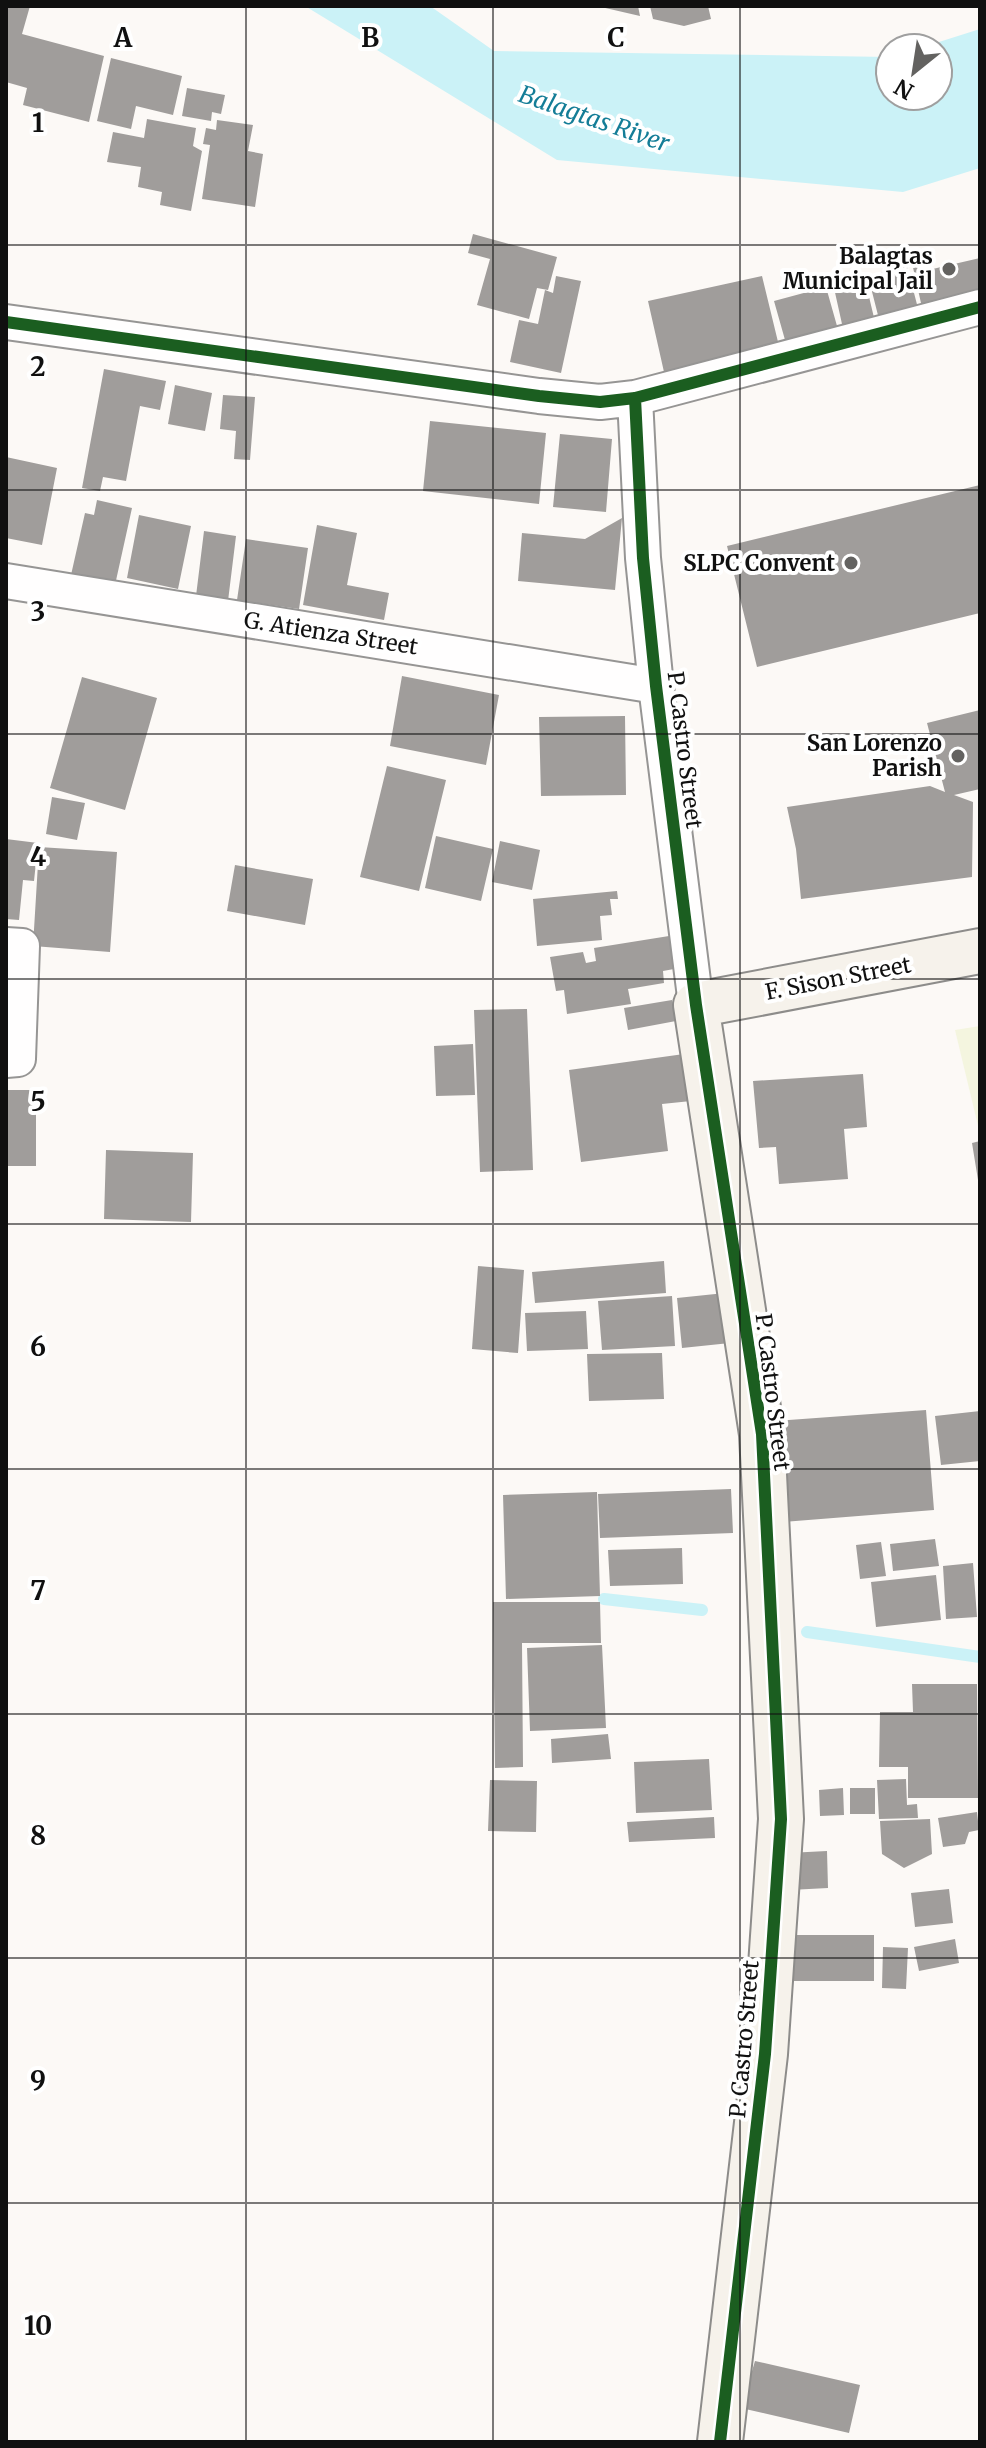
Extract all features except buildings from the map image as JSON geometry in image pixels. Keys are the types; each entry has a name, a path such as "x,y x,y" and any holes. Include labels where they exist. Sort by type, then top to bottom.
{"street":[{"path":"6,322 600,402 635,398 980,307"},
{"name":"P. Castro Street","path":"635,398 643,558 656,686 696,1005 762,1434 781,1819 765,2054 720,2442"},
{"name":"G. Atienza Street","path":"6,581 656,686"},
{"path":"6,945 22,946 18,1059 6,1060"},
{"name":"F. Sison Street","path":"696,1005 980,951"}],"green space":[{"path":"980,1026 980,1134 955,1030"}],"water":[{"name":"Balagtas River","path":"305,6 430,6 494,51 874,57 874,112 954,112 954,37 980,29 980,168 903,192 557,160"}],"waterway":[{"path":"604,1599 702,1610"},
{"path":"807,1632 980,1657"}],"cycle path":[{"path":"6,322 600,402 635,398 980,307"},
{"path":"635,398 643,558 656,686 696,1005 762,1434 781,1819 765,2054 720,2442"}],"place":[{"name":"Balagtas Municipal Jail","path":"949,269"},
{"name":"SLPC Convent","path":"851,563"},
{"name":"San Lorenzo Parish","path":"958,756"}]}
